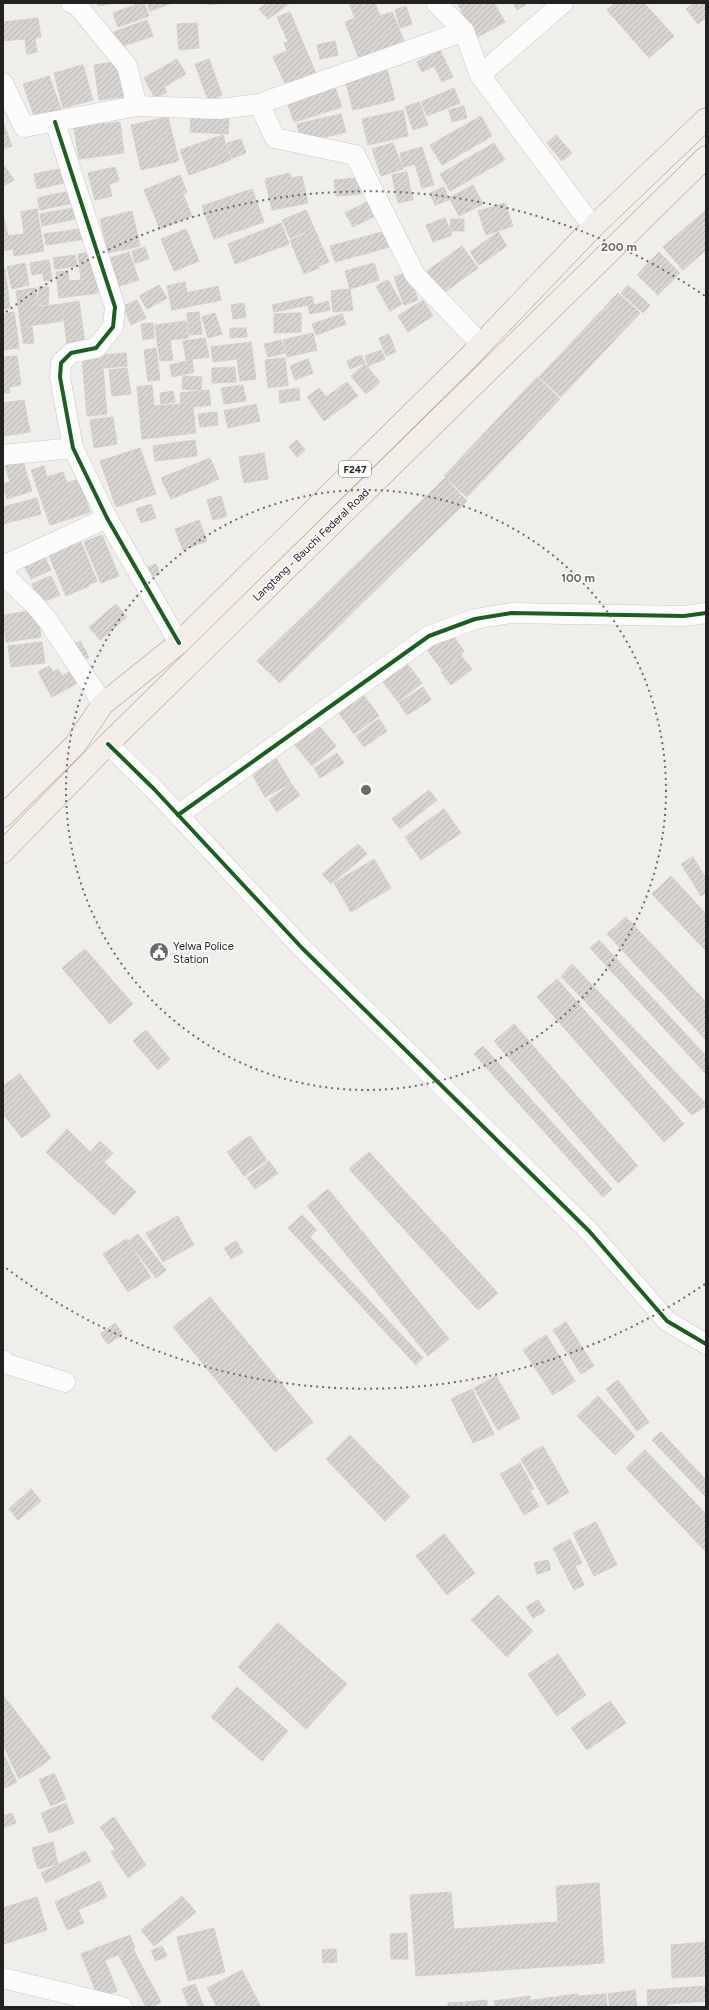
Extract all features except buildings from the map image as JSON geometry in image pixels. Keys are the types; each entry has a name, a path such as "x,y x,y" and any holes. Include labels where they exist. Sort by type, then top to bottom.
{"main road":[{"name":"F247","path":"3,816 75,745 103,704 180,643 480,343 593,227 706,119"},
{"name":"Langtang - Bauchi Federal Road","path":"3,852 108,744 706,157"}],"street":[{"path":"71,3 76,4 127,66 137,106"},
{"path":"436,3 464,31 480,75 593,227"},
{"path":"480,75 563,3"},
{"path":"3,83 24,127 137,106 219,108 259,104 464,31"},
{"path":"259,104 275,138 355,155 415,275 480,343"},
{"path":"55,122 115,307 113,327 96,348 71,353 61,364 60,377 73,448 107,518 180,643"},
{"path":"3,455 73,448"},
{"path":"103,704 49,622 35,604 6,578 5,572 9,562 107,518"},
{"path":"178,816 429,636 476,619 511,613 684,616 706,613"},
{"path":"108,744 302,948 589,1231 667,1321 706,1344"},
{"path":"3,1360 7,1364 65,1382"},
{"path":"3,1978 122,2007"}],"cycle path":[{"path":"55,122 115,307 113,327 96,348 71,353 61,363 60,377 73,448 107,518 179,643"},
{"path":"178,815 429,636 475,619 511,613 684,616 706,613"},
{"path":"108,744 154,789 302,948 589,1231 667,1321 706,1344"}],"place":[{"name":"Yelwa Police Station","path":"159,952"}]}
